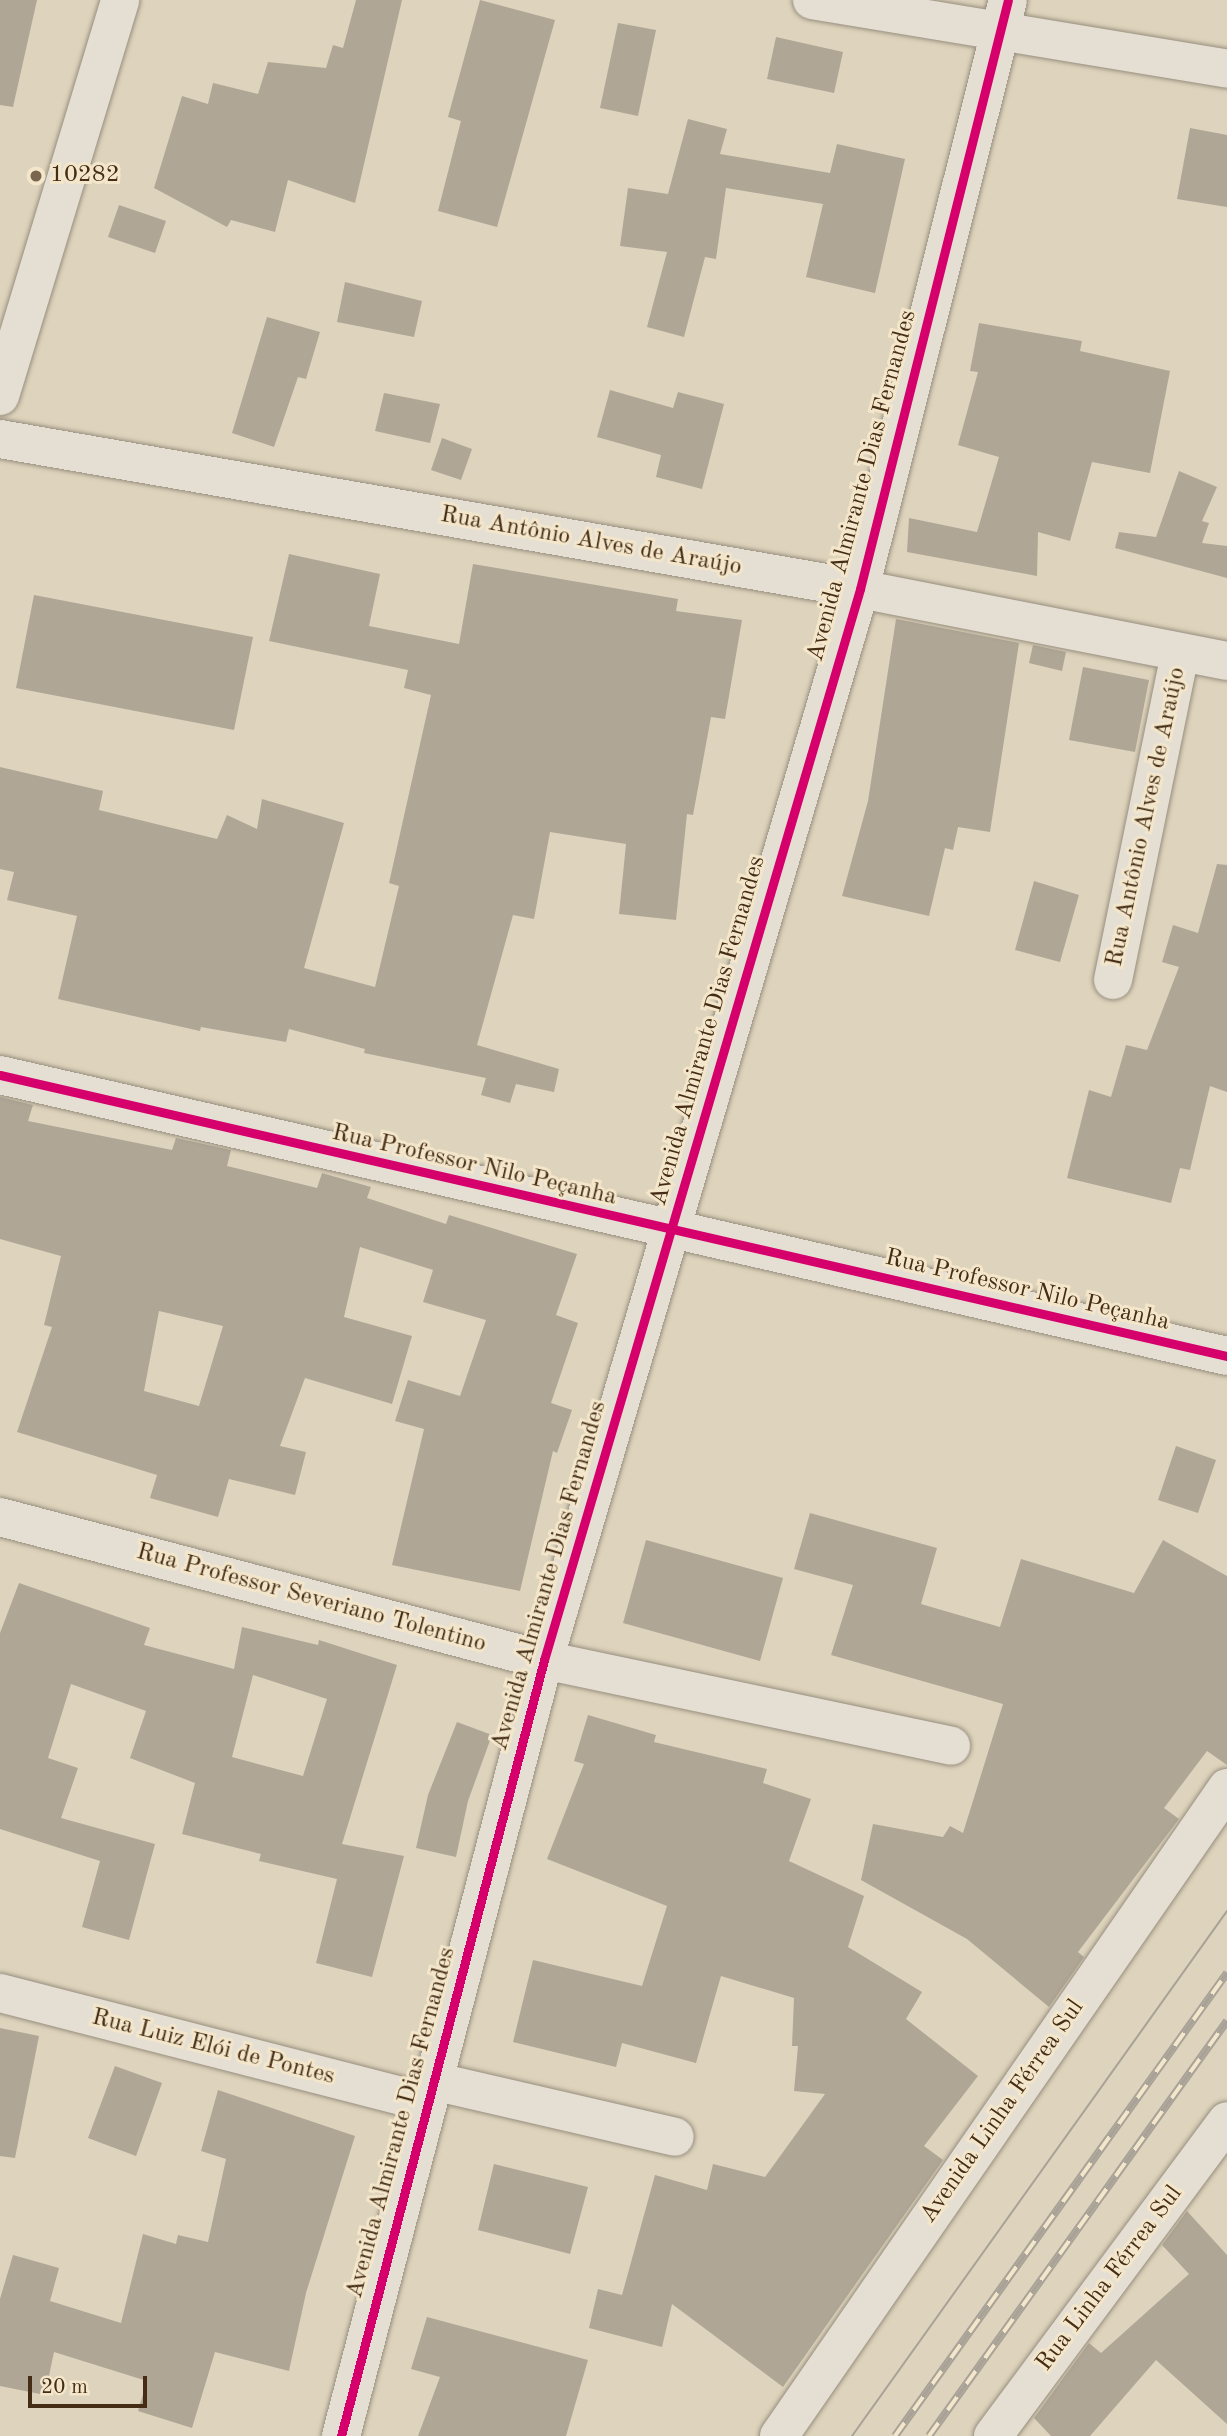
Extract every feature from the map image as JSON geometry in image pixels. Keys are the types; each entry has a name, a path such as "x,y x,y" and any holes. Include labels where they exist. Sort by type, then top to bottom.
{"street":[{"path":"0,396 120,0"},
{"path":"812,0 1003,17 1227,69"},
{"name":"Avenida Almirante Dias Fernandes","path":"341,2436 544,1660 860,589 1003,17"},
{"name":"Rua Antônio Alves de Araújo","path":"0,439 860,589 1227,661"},
{"name":"Rua Antônio Alves de Araújo","path":"1113,981 1180,653"},
{"name":"Rua Professor Nilo Peçanha","path":"0,1075 669,1231 1227,1356"},
{"name":"Rua Professor Severiano Tolentino","path":"0,1517 544,1660 951,1746"},
{"name":"Avenida Linha Férrea Sul","path":"779,2436 1227,1788"},
{"name":"Rua Luiz Elói de Pontes","path":"0,1993 430,2092 675,2137"},
{"name":"Rua Linha Férrea Sul","path":"993,2436 1227,2122"}],"building":[{"path":"0,0 37,0 13,107 0,105"},
{"path":"356,0 402,0 355,203 288,180 275,232 231,220 227,227 154,188 182,96 208,104 213,83 258,94 268,62 326,68 333,45 343,48"},
{"path":"480,0 555,20 497,227 438,211 461,121 448,117"},
{"path":"618,23 656,30 638,116 600,108"},
{"path":"776,37 843,52 834,93 767,79"},
{"path":"688,119 727,129 720,154 830,173 837,144 905,159 875,293 806,277 823,204 726,188 716,259 705,257 684,337 647,327 667,252 620,246 628,188 668,194"},
{"path":"1190,128 1227,135 1227,207 1177,199"},
{"path":"119,205 166,221 155,253 108,237"},
{"path":"345,282 422,301 414,337 337,322"},
{"path":"267,317 320,332 306,379 298,377 274,447 232,433"},
{"path":"979,323 1082,341 1080,351 1170,371 1150,473 1092,462 1070,541 1038,532 1037,576 907,552 909,518 977,532 999,457 958,445 978,372 970,371"},
{"path":"610,390 673,408 678,392 724,404 702,489 656,477 661,455 597,437"},
{"path":"384,393 440,404 430,443 375,431"},
{"path":"442,438 472,449 461,480 431,470"},
{"path":"1179,471 1217,487 1202,521 1209,523 1202,543 1227,546 1227,578 1115,548 1119,532 1156,537"},
{"path":"289,554 380,574 369,626 459,644 473,564 678,599 676,611 742,620 725,719 711,717 693,815 687,814 676,920 619,914 626,844 550,832 534,919 513,915 477,1045 559,1069 554,1092 516,1084 510,1103 481,1095 486,1078 364,1053 365,1049 289,1029 286,1042 201,1027 200,1031 58,999 77,916 7,900 14,872 0,869 0,767 103,791 99,810 217,839 227,815 257,829 262,799 344,823 304,968 375,987 399,886 389,883 431,695 404,688 408,670 269,641"},
{"path":"34,595 253,637 234,730 16,688"},
{"path":"896,619 1019,643 990,832 958,827 953,850 945,848 929,916 842,896 868,801"},
{"path":"1033,645 1066,652 1062,671 1029,663"},
{"path":"1083,667 1149,680 1135,752 1069,740"},
{"path":"1217,864 1227,865 1227,1092 1210,1086 1190,1170 1180,1168 1171,1203 1067,1178 1089,1090 1111,1097 1126,1045 1147,1050 1179,967 1162,962 1173,925 1198,933"},
{"path":"1034,881 1079,895 1060,962 1015,950"},
{"path":"0,1097 33,1105 28,1121 172,1150 176,1138 231,1150 227,1166 317,1188 322,1173 371,1187 367,1198 446,1224 449,1215 577,1254 556,1315 578,1323 551,1403 572,1410 557,1453 553,1451 520,1591 392,1565 424,1429 395,1421 408,1380 460,1396 486,1320 423,1302 433,1270 360,1247 344,1317 412,1336 392,1404 305,1378 280,1446 306,1452 295,1495 229,1479 218,1517 150,1498 157,1475 17,1432 52,1327 44,1325 61,1256 0,1239","holes":["159,1311 223,1326 199,1406 144,1391"]},
{"path":"1176,1446 1216,1460 1198,1513 1158,1500"},
{"path":"810,1513 937,1548 921,1604 1000,1627 1021,1559 1134,1593 1163,1540 1227,1576 1227,1765 1207,1751 1164,1808 1179,1819 1078,1952 1084,1957 1049,2007 967,1939 861,1880 873,1824 943,1837 950,1826 963,1833 1003,1704 831,1655 853,1585 794,1569"},
{"path":"646,1540 783,1578 760,1661 623,1623"},
{"path":"19,1583 150,1628 144,1645 234,1669 242,1627 318,1645 319,1640 397,1665 342,1844 404,1856 372,1977 316,1963 337,1879 259,1861 261,1854 182,1834 195,1783 130,1758 146,1711 71,1684 48,1758 78,1768 61,1818 155,1844 129,1940 82,1927 100,1861 0,1829 0,1633","holes":["253,1675 327,1699 303,1776 232,1757"]},
{"path":"588,1715 656,1735 654,1742 767,1769 763,1783 811,1799 789,1861 864,1896 848,1947 922,1992 906,2019 978,2076 924,2146 943,2160 783,2387 672,2304 662,2347 589,2328 598,2289 622,2295 655,2175 707,2190 713,2164 765,2177 825,2094 794,2091 798,2046 792,2046 794,1998 721,1976 696,2063 622,2043 616,2067 513,2042 533,1960 642,1986 667,1906 547,1859 584,1764 574,1761"},
{"path":"457,1722 492,1735 468,1801 456,1857 416,1848 428,1795"},
{"path":"0,2028 39,2036 15,2158 0,2156"},
{"path":"115,2066 162,2083 136,2156 88,2138"},
{"path":"218,2090 355,2136 306,2293 289,2371 215,2352 192,2428 138,2411 147,2381 54,2352 45,2395 0,2386 0,2299 13,2255 59,2268 50,2301 121,2323 143,2234 176,2244 178,2235 208,2242 226,2159 201,2151"},
{"path":"494,2164 588,2187 570,2254 478,2230"},
{"path":"1187,2211 1227,2255 1227,2424 1156,2360 1090,2436 1051,2436 1034,2418 1089,2343 1101,2353 1189,2274 1162,2245"},
{"path":"427,2317 588,2360 566,2436 418,2436 440,2377 411,2369"}],"tram line":[{"path":"852,2436 1227,1911"}],"railway":[{"path":"895,2436 1227,1973"},
{"path":"929,2436 1227,2021"}],"cycle path":[{"path":"341,2436 544,1660 860,589 1008,0"},
{"path":"0,1075 1227,1356"}],"place":[{"name":"10282","path":"36,176"}]}
